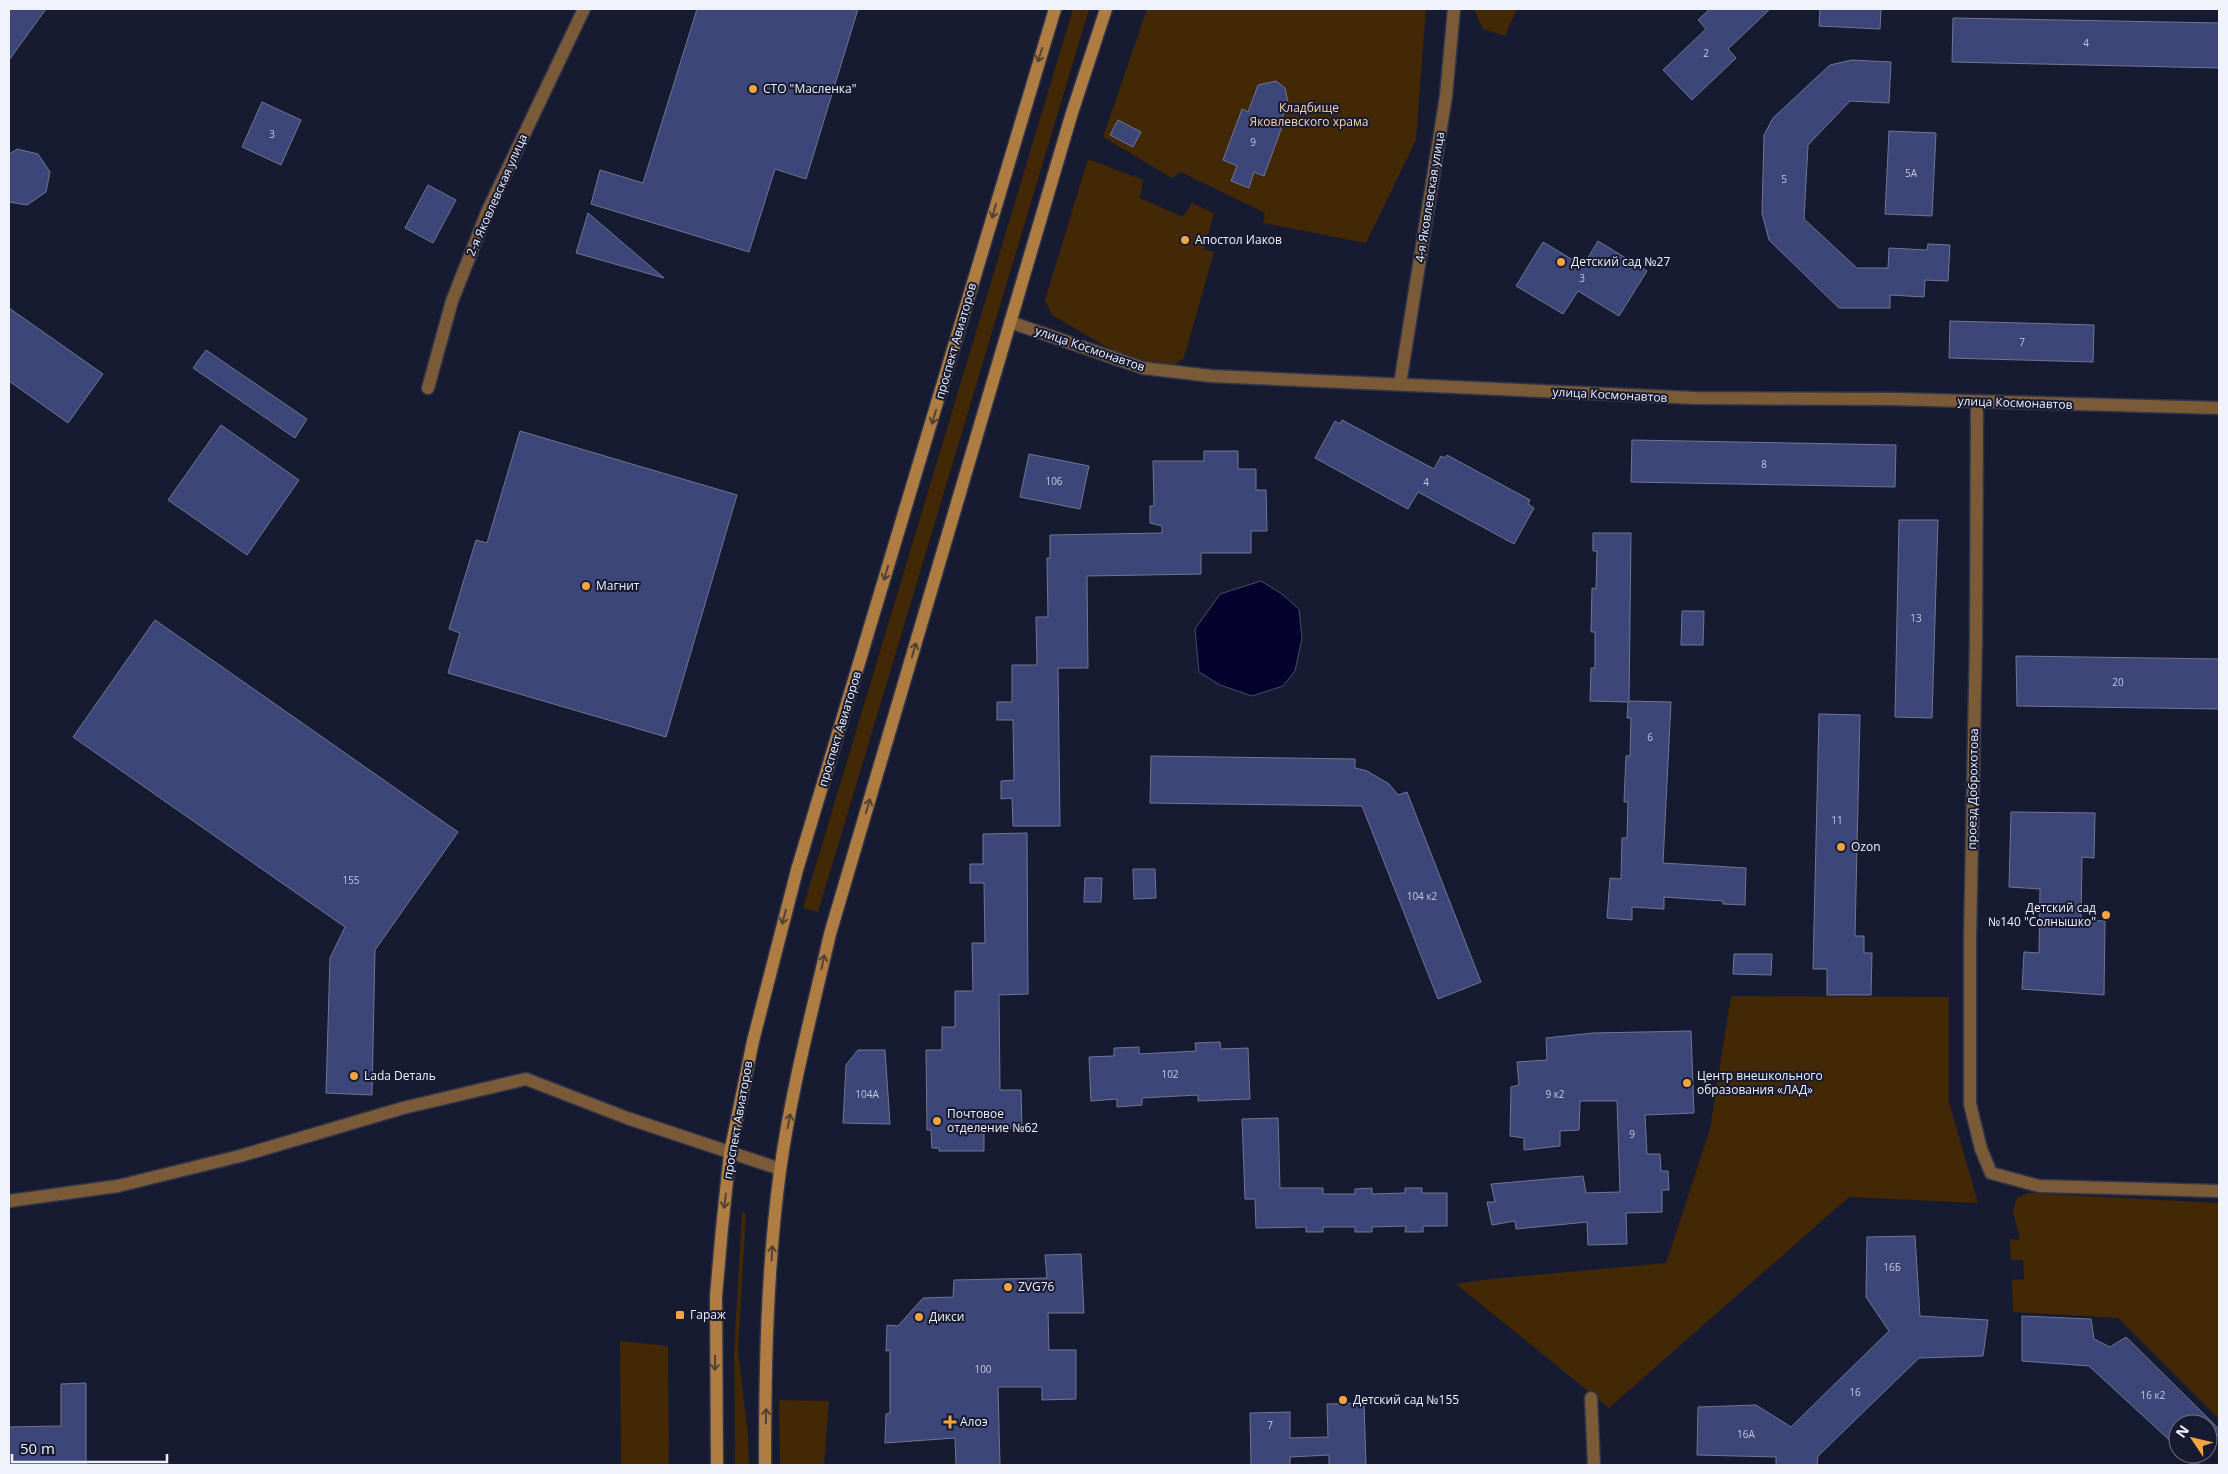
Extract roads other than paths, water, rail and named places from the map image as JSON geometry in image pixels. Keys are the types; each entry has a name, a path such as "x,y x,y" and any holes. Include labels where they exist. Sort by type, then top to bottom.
{"main road":[{"name":"проспект Авиаторов","path":"717,1465 716,1296 730,1153 753,1042 797,870 1055,9"},
{"path":"765,1465 768,1314 773,1233 780,1169 803,1050 830,934 1071,116 1106,9"}],"street":[{"name":"2-я Яковлевская улица","path":"428,388 452,301 488,210 584,9"},
{"name":"4-я Яковлевская улица","path":"1400,384 1446,96 1454,9"},
{"name":"улица Космонавтов","path":"1010,322 1123,362 1165,372 1212,376 1695,398 1894,399 2219,408"},
{"name":"проезд Доброхотова","path":"1977,402 1976,640 1970,939 1970,1104 1981,1149 1991,1173 2039,1186 2219,1190"},
{"path":"9,1201 118,1186 240,1156 403,1108 526,1079 627,1118 780,1169"},
{"path":"1591,1398 1594,1465"}],"place":[{"name":"СТО \"Масленка\"","path":"753,89"},
{"name":"Апостол Иаков","path":"1185,240"},
{"name":"Детский сад №27","path":"1561,262"},
{"name":"Магнит","path":"586,586"},
{"name":"Ozon","path":"1841,847"},
{"name":"Детский сад №140 \"Солнышко\"","path":"2106,915"},
{"name":"Lada Dеталь","path":"354,1076"},
{"name":"Центр внешкольного образования «ЛАД»","path":"1687,1083"},
{"name":"Почтовое отделение №62","path":"937,1121"},
{"name":"ZVG76","path":"1008,1287"},
{"name":"Гараж","path":"680,1315"},
{"name":"Дикси","path":"919,1317"},
{"name":"Детский сад №155","path":"1343,1400"},
{"name":"Алоэ","path":"950,1422"}],"park label":[{"name":"Кладбище Яковлевского храма","path":"1309,115"}]}
